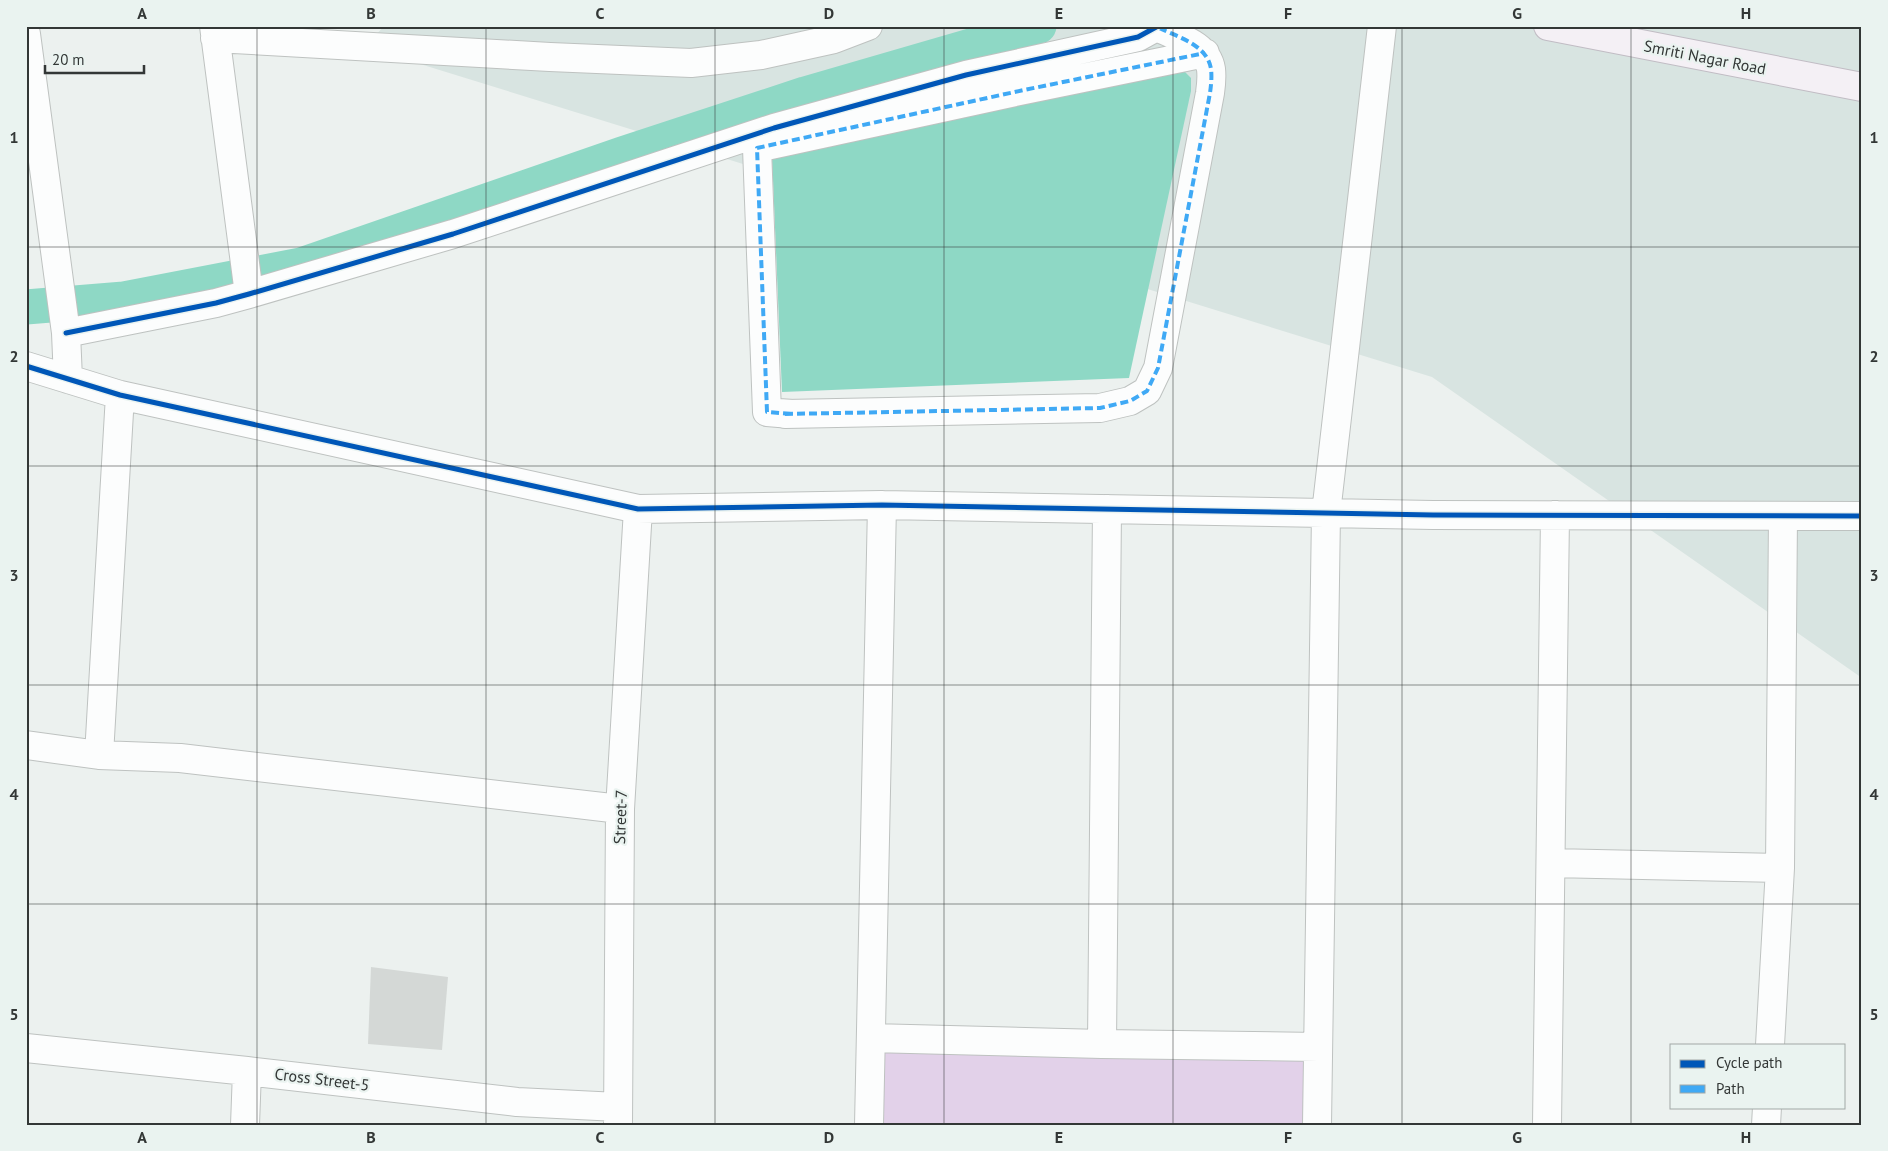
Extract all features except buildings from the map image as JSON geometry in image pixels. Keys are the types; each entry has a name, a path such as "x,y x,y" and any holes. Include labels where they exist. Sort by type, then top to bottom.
{"main road":[{"name":"Smriti Nagar Road","path":"1548,26 1862,88"}],"street":[{"path":"249,294 214,32 531,56 691,63 761,55 834,39 868,26"},
{"path":"1317,1125 1326,513 1382,26"},
{"path":"66,333 216,303 249,294 453,234 774,128 966,76 1138,37 1158,27 1193,44 1205,53 1211,69 1210,93 1158,368 1147,391 1130,401 1100,408 788,414 767,412 757,148 1205,53"},
{"path":"26,34 35,161 66,333 68,379"},
{"path":"747,137 753,368"},
{"path":"26,366 120,395 638,509 882,505 1326,513 1862,516"},
{"path":"100,754 120,395"},
{"path":"869,1125 882,505"},
{"name":"Street-7","path":"618,1116 620,810 638,509"},
{"path":"1102,1044 1106,509"},
{"path":"1547,1125 1555,515"},
{"path":"1770,1044 1780,868 1783,516"},
{"path":"26,745 100,754 180,758 620,810"},
{"path":"1551,864 1780,868"},
{"path":"871,1038 1318,1047"},
{"name":"Cross Street-5","path":"26,1048 247,1070 618,1116"},
{"path":"245,1125 247,1070"},
{"path":"1766,1125 1767,1108"}],"shaded area":[{"path":"384,26 1862,26 1862,678 1432,377 365,47"},
{"path":"1173,70 1184,71 1191,78 1191,91 1129,378 782,392 772,157"},
{"path":"871,1038 1318,1047 1317,1125 870,1125"}],"waterway":[{"path":"26,307 124,299 301,265 622,154 805,94 1039,26"}],"marked path":[{"path":"785,414 1100,408 1130,401 1147,391 1158,368 1210,93 1211,78 1211,69 1204,53 1190,42 1157,27"},
{"path":"791,414 767,412 757,148 1205,53"}],"cycle path":[{"path":"66,333 216,303 249,294 453,234 774,128 966,75 1138,37 1158,26"},
{"path":"26,366 120,395 638,509 882,505 1433,515 1862,516"}]}
